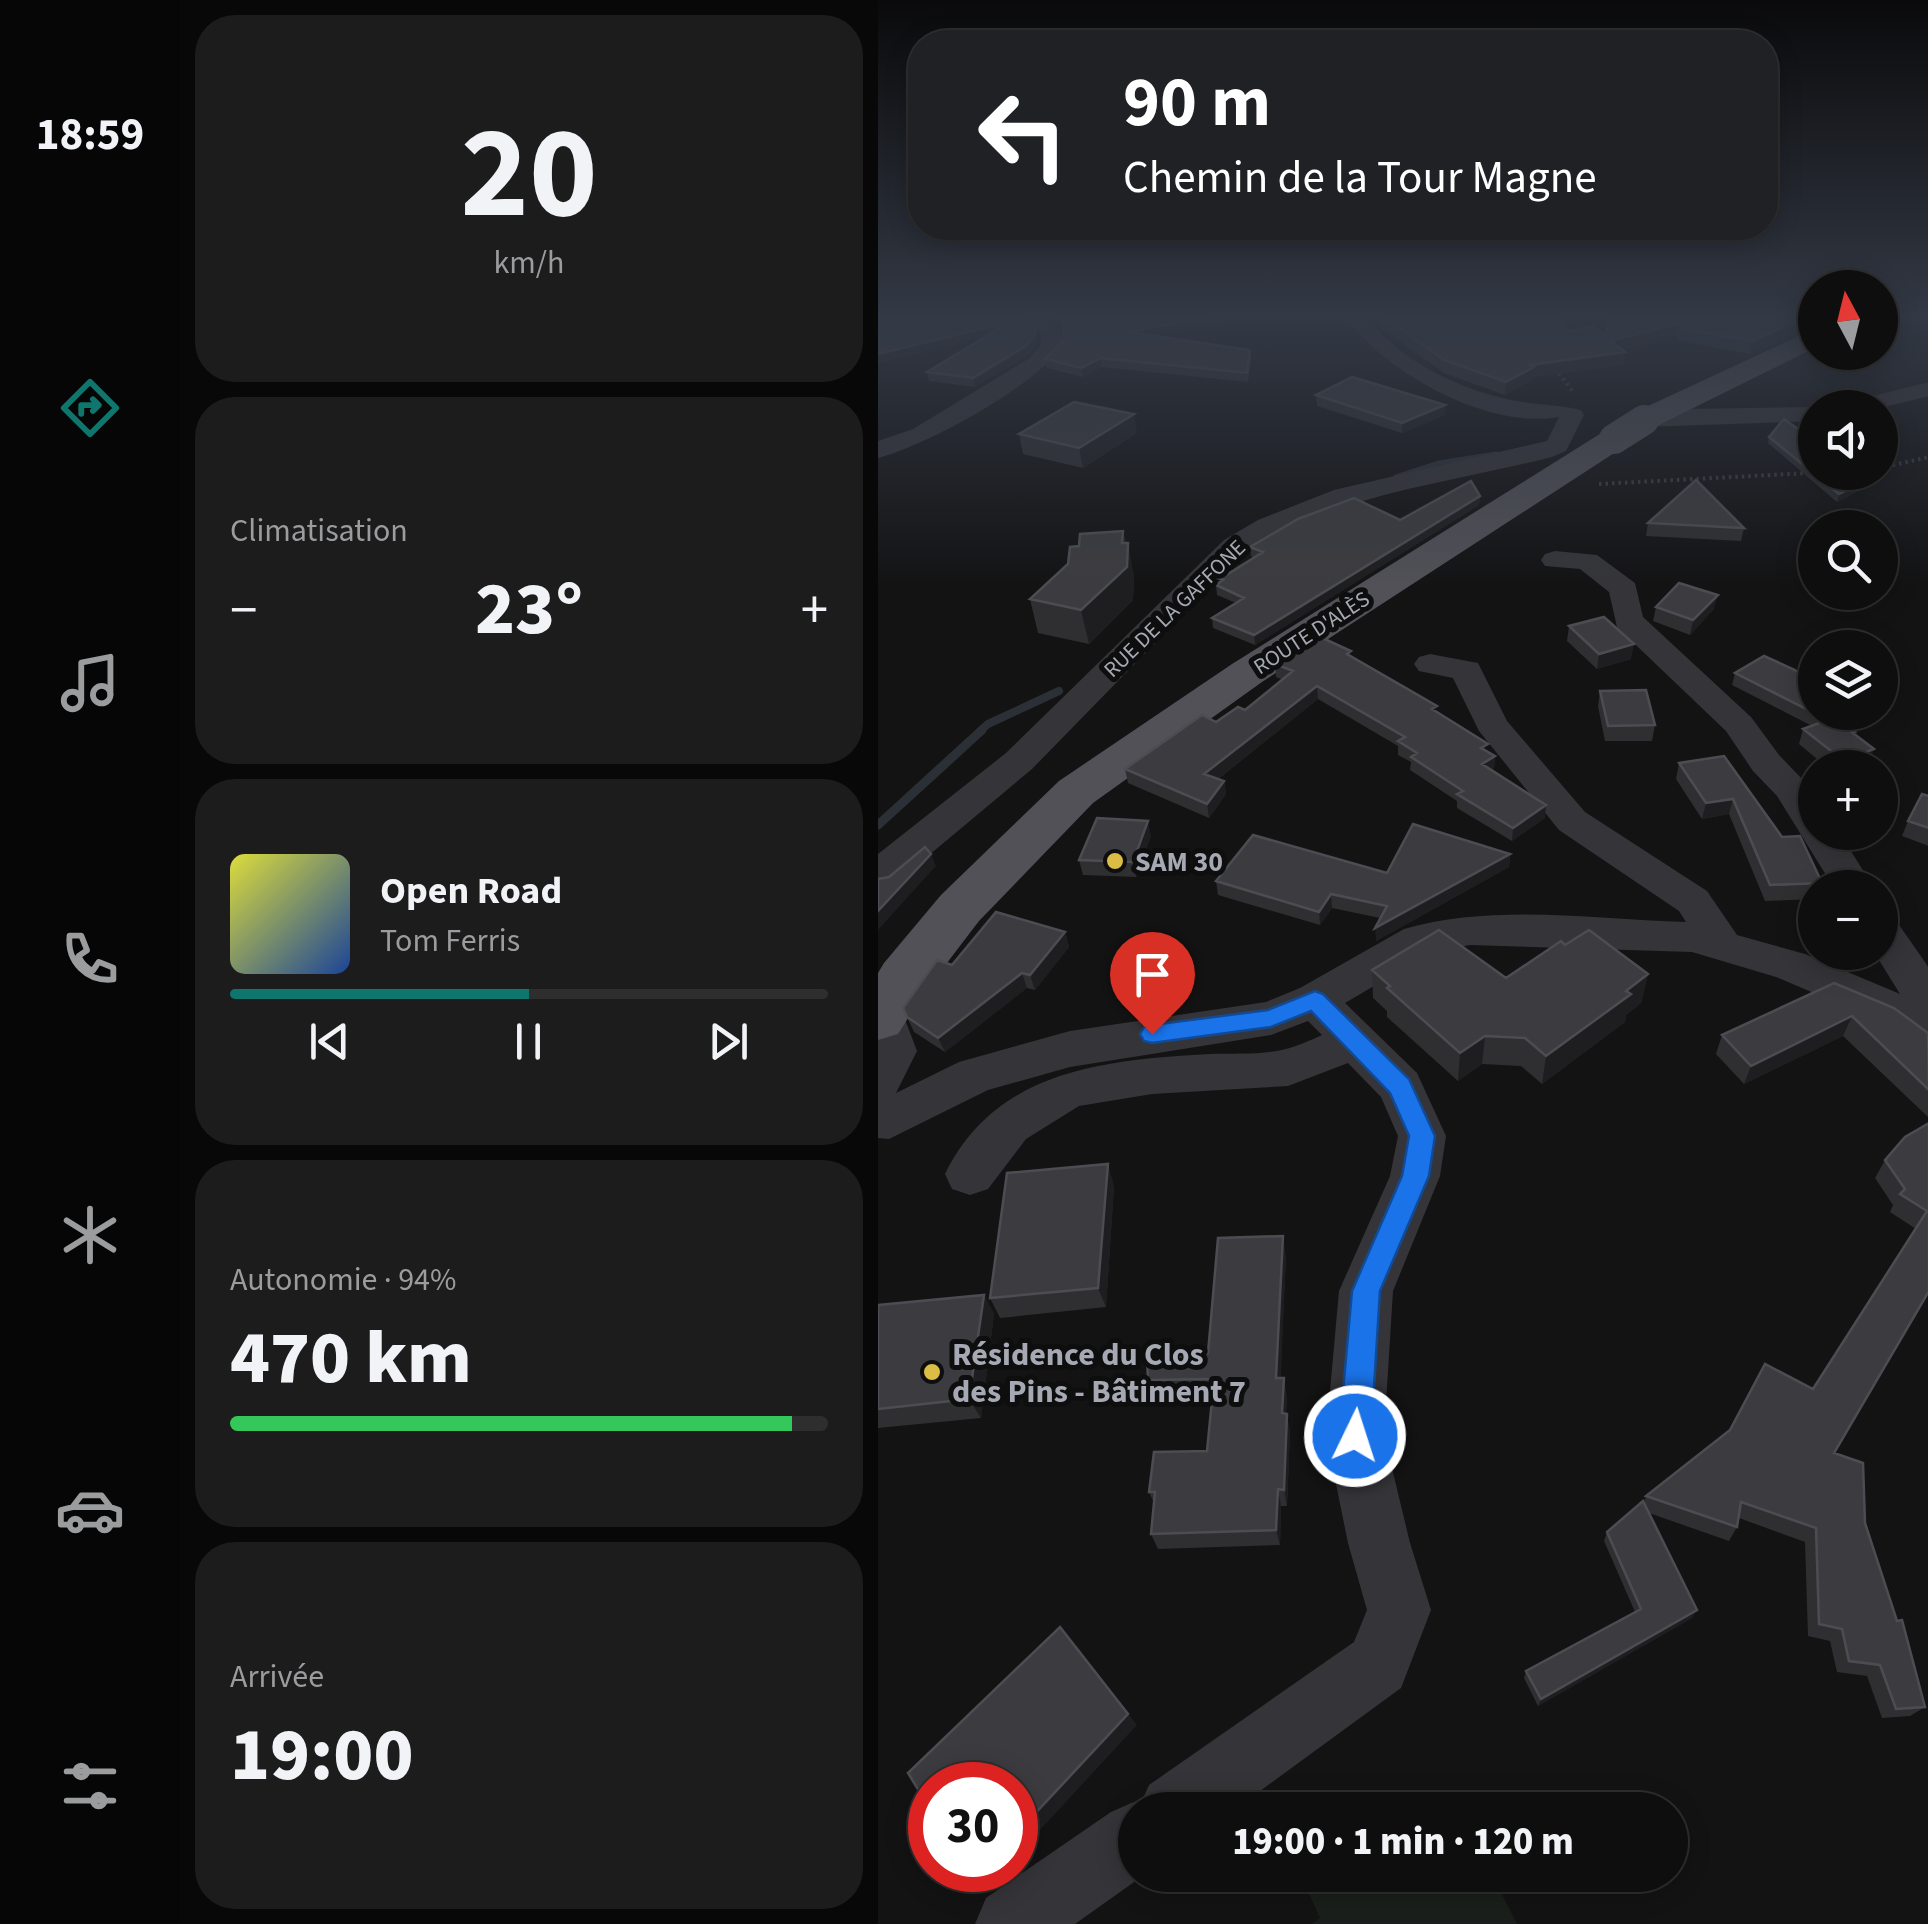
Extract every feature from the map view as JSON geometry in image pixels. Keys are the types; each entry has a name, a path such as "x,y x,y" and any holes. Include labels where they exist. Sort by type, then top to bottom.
{"main road":[{"name":"ROUTE D'ALÈS","path":"880,1016 904,978 960,908 1076,792 1247,673 1562,472 1592,412 1607,407"}],"street":[{"path":"878,450 922,434 966,407"},
{"path":"1505,407 1528,413 1714,413 1760,418 1798,415"},
{"name":"RUE DE LA GAFFONE","path":"878,876 912,844 1018,762 1234,546 1252,534 1332,501 1542,452 1557,446 1592,412"},
{"path":"1555,560 1587,562 1624,589 1628,620 1739,724 1798,800"},
{"path":"1430,664 1466,670 1490,724 1572,820 1693,901 1723,946"},
{"path":"878,1118 889,1119 976,1075 1051,1054 1152,1034 1271,1018 1315,1000 1419,940 1470,930 1692,937 1790,965 1928,1025"},
{"path":"1898,956 1928,1003"},
{"path":"1199,1792 1378,1665 1399,1610 1355,1436 1366,1291 1416,1176 1422,1136 1400,1086 1315,1000"},
{"path":"878,1083 894,1051 880,1016"},
{"path":"970,1174 1009,1126 1069,1090 1152,1076 1288,1068 1355,1041"},
{"path":"1012,1924 1118,1850"}],"path":[{"path":"1588,407 1592,412"},
{"path":"1898,464 1928,457"},
{"path":"1562,472 1594,484 1676,476 1798,473"}],"shaded area":[{"path":"1308,1892 1501,1892 1517,1924 1312,1924 1320,1918"}],"building":[{"path":"1066,407 1098,407 1134,414 1079,448 1019,434"},
{"path":"1352,407 1441,407 1402,423"},
{"path":"1784,419 1798,429 1798,461 1769,437"},
{"path":"1696,480 1744,528 1648,523"},
{"path":"1471,481 1480,496 1254,635 1212,618 1244,598 1216,585 1223,580 1220,579 1263,552 1250,547 1298,519 1354,498 1400,520"},
{"path":"1123,531 1122,543 1128,543 1127,567 1081,610 1030,599 1068,564 1070,547 1079,546 1080,534"},
{"path":"1679,583 1718,595 1693,620 1656,607"},
{"path":"1604,617 1634,644 1599,654 1569,626"},
{"path":"1318,636 1351,651 1347,654 1437,706 1432,709 1488,744 1481,748 1495,756 1482,764 1546,805 1513,828 1457,794 1463,791 1411,757 1417,753 1398,741 1405,737 1317,686 1204,774 1224,781 1207,804 1125,769 1202,715 1216,722 1238,707 1245,710 1293,671 1275,664"},
{"path":"1764,656 1795,670 1798,705 1735,673"},
{"path":"1646,690 1655,725 1608,726 1600,691"},
{"path":"1804,730 1849,730 1874,749 1872,750 1830,750"},
{"path":"1724,756 1782,837 1798,836 1798,850 1807,850 1816,870 1798,870 1798,884 1770,885 1733,799 1706,803 1679,763"},
{"path":"1922,794 1929,796 1929,828 1908,821"},
{"path":"1097,818 1148,821 1133,862 1079,860"},
{"path":"1413,824 1510,854 1375,928 1387,906 1331,894 1319,912 1216,881 1253,835 1387,873"},
{"path":"925,847 931,854 878,911 878,879 889,877"},
{"path":"996,912 1065,932 1030,975 1022,973 938,1038 907,1017 903,1008 937,960 952,965"},
{"path":"1439,930 1506,978 1561,941 1565,945 1589,930 1648,974 1626,991 1631,994 1546,1056 1525,1038 1485,1036 1460,1053 1372,970"},
{"path":"1834,983 1894,1008 1928,1033 1929,1090 1852,1016 1751,1066 1722,1035"},
{"path":"1929,1123 1929,1291 1834,1453 1863,1463 1865,1523 1897,1621 1902,1620 1925,1707 1896,1709 1880,1665 1849,1661 1842,1629 1819,1624 1816,1528 1741,1502 1737,1527 1646,1496 1730,1430 1765,1364 1813,1389 1927,1211 1900,1194 1905,1189 1885,1160 1905,1137"},
{"path":"1108,1164 1098,1288 990,1298 1007,1173"},
{"path":"1283,1236 1276,1378 1284,1378 1282,1413 1287,1414 1284,1490 1278,1489 1276,1530 1151,1534 1155,1492 1149,1492 1154,1452 1207,1451 1214,1379 1148,1380 1147,1358 1208,1353 1218,1238"},
{"name":"Résidence du Clos des Pins - Bâtiment 7","path":"984,1295 969,1399 878,1409 878,1305"},
{"path":"1643,1501 1697,1610 1541,1699 1526,1671 1641,1609 1607,1532"},
{"path":"1060,1627 1128,1714 1038,1810 1038,1762 919,1762"}],"waterway":[{"path":"1396,477 1439,463 1496,454"},
{"path":"979,732 988,724 1059,691"},
{"path":"878,825 982,730"}],"place":[{"name":"SAM 30","path":"1115,861"},
{"name":"Résidence du Clos des Pins - Bâtiment 7","path":"932,1372"}],"route":[{"path":"1152,1034 1271,1018 1315,1000 1400,1086 1422,1136 1416,1176 1366,1291 1355,1436"}]}
